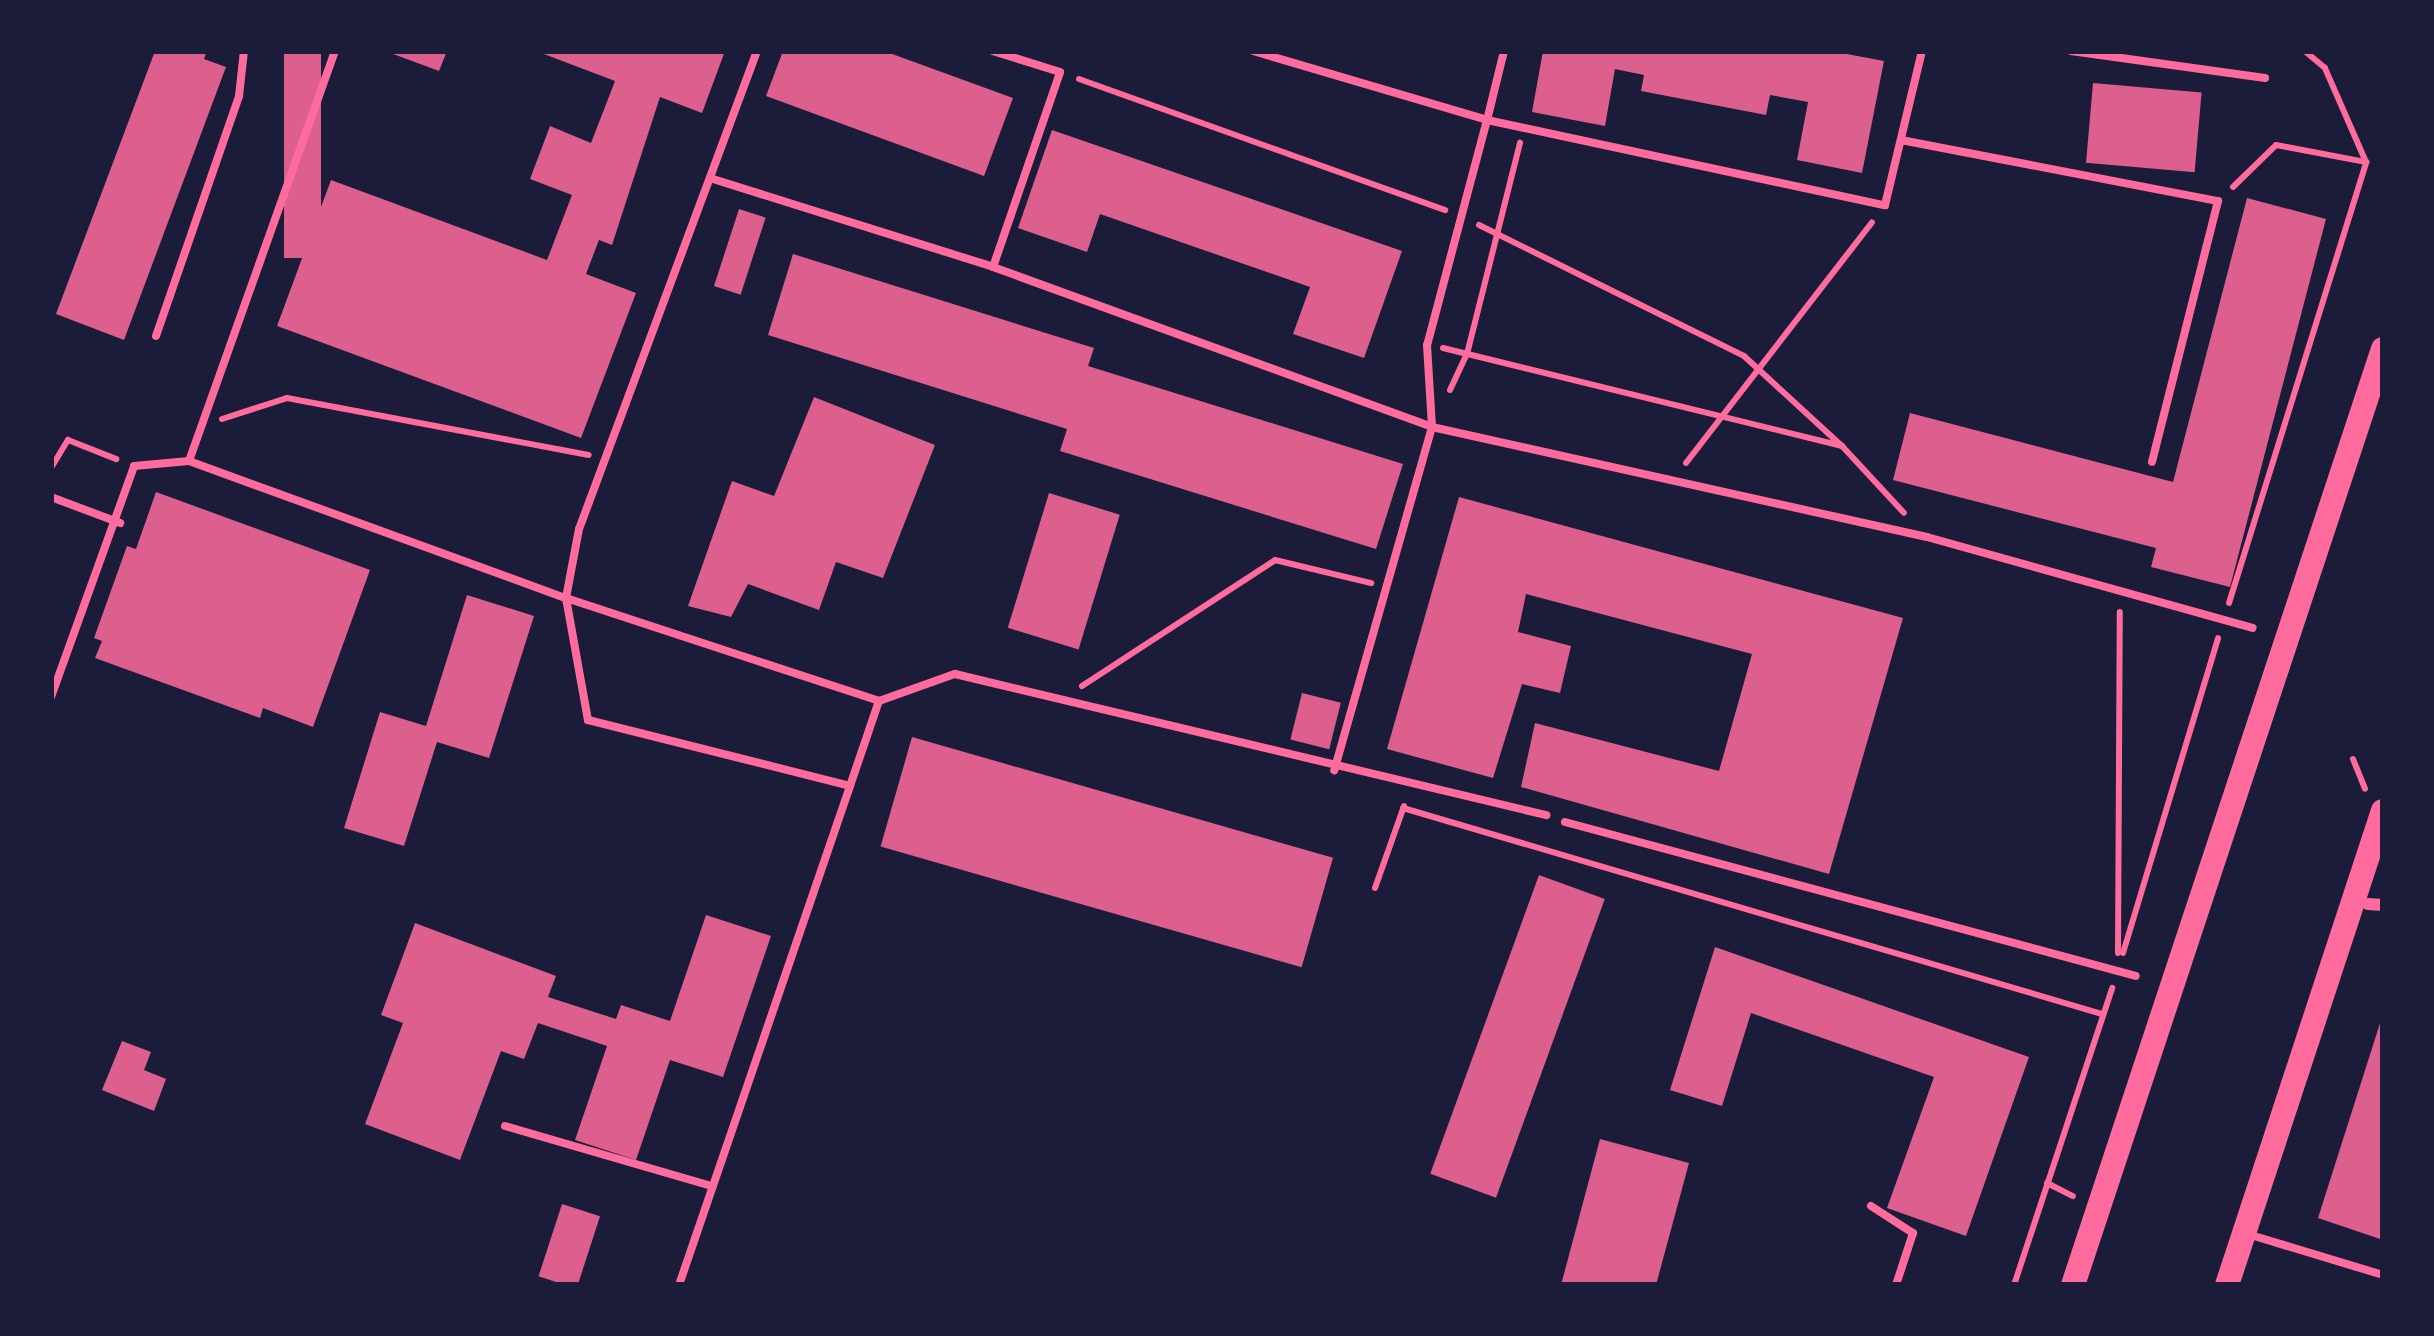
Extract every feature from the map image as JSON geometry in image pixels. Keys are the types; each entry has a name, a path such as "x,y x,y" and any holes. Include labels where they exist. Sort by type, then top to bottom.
{"main road":[{"path":"2073,1285 2383,349"},
{"path":"2227,1285 2383,811"}],"lane":[{"path":"156,336 238,96 244,51"},
{"path":"189,460 335,51"},
{"path":"757,51 713,179 604,458 579,530 566,598 588,720 850,786"},
{"path":"993,267 1060,72 994,51"},
{"path":"1253,51 1487,120 1885,205 1922,51"},
{"path":"1334,770 1432,427 1427,344 1504,51"},
{"path":"2071,51 2265,78"},
{"path":"1900,140 2218,201 2152,462"},
{"path":"713,179 993,267 1432,427 1927,538 2253,628"},
{"path":"51,697 120,524 134,466 189,460 566,598 879,700 955,674 1334,770 1412,779 1546,815"},
{"path":"51,497 120,524"},
{"path":"679,1285 879,700"},
{"path":"1565,823 2136,976"},
{"path":"505,1126 711,1186"},
{"path":"1871,1206 1913,1233 1896,1285"},
{"path":"2254,1236 2383,1274"}],"path":[{"path":"2014,1285 2118,969 2366,162 2325,68 2305,51"},
{"path":"1432,427 1467,354 1524,128"},
{"path":"2218,201 2276,145 2366,162"},
{"path":"1672,481 1885,205"},
{"path":"1427,344 1842,446 1927,538"},
{"path":"204,420 246,417 287,398 604,458"},
{"path":"51,469 68,440 134,466"},
{"path":"1059,700 1275,560 1386,586"},
{"path":"2118,969 2120,590"},
{"path":"1376,888 1412,779"},
{"path":"1403,808 2103,1014"}],"building":[{"path":"155,51 207,51 204,59 226,67 124,340 56,314"},
{"path":"284,51 321,51 321,258 284,258"},
{"path":"385,51 447,51 439,71"},
{"path":"536,51 725,51 702,113 660,97 612,245 599,240 586,274 636,293 581,438 277,326 331,180 547,260 572,195 530,179 550,126 591,143 615,81"},
{"path":"783,51 884,51 1013,98 984,176 766,96"},
{"path":"1543,51 1831,51 1884,61 1862,173 1797,160 1808,102 1770,95 1766,115 1641,91 1644,75 1615,69 1605,126 1532,112"},
{"path":"2093,83 2202,92 2195,172 2086,163"},
{"path":"1052,130 1402,251 1364,358 1293,334 1310,287 1100,214 1087,252 1018,228"},
{"path":"2247,198 2326,219 2230,587 2151,567 2156,548 1893,480 1910,413 2173,482"},
{"path":"739,209 766,218 741,295 714,286"},
{"path":"793,254 1094,348 1088,366 1403,464 1376,549 1060,451 1067,429 768,335"},
{"path":"814,397 935,445 883,578 836,562 819,610 748,584 731,617 688,606 732,481 774,496"},
{"path":"156,492 370,570 313,727 263,708 260,718 95,658 102,641 94,638 127,546 136,549"},
{"path":"1049,493 1120,515 1079,649 1008,628"},
{"path":"1459,497 1903,618 1829,874 1521,787 1535,723 1719,771 1752,654 1526,594 1518,632 1571,646 1560,693 1522,684 1493,778 1387,749"},
{"path":"467,595 534,616 489,758 437,742 404,846 344,828 380,712 426,726"},
{"path":"1302,693 1341,703 1329,749 1290,740"},
{"path":"912,737 1333,858 1302,967 881,847"},
{"path":"1539,875 1605,899 1496,1198 1430,1174"},
{"path":"706,915 771,936 723,1077 670,1060 636,1160 575,1140 607,1046 538,1023 524,1059 501,1051 460,1160 365,1124 403,1023 381,1015 415,923 556,976 548,997 616,1019 621,1005 670,1021"},
{"path":"1715,947 2029,1057 1966,1236 1887,1208 1934,1077 1751,1013 1722,1106 1670,1090"},
{"path":"2383,1020 2383,1240 2318,1218"},
{"path":"122,1041 151,1052 144,1070 166,1079 154,1111 102,1090"},
{"path":"1600,1139 1689,1163 1656,1285 1561,1285"},
{"path":"562,1204 600,1216 578,1285 539,1276"}]}
